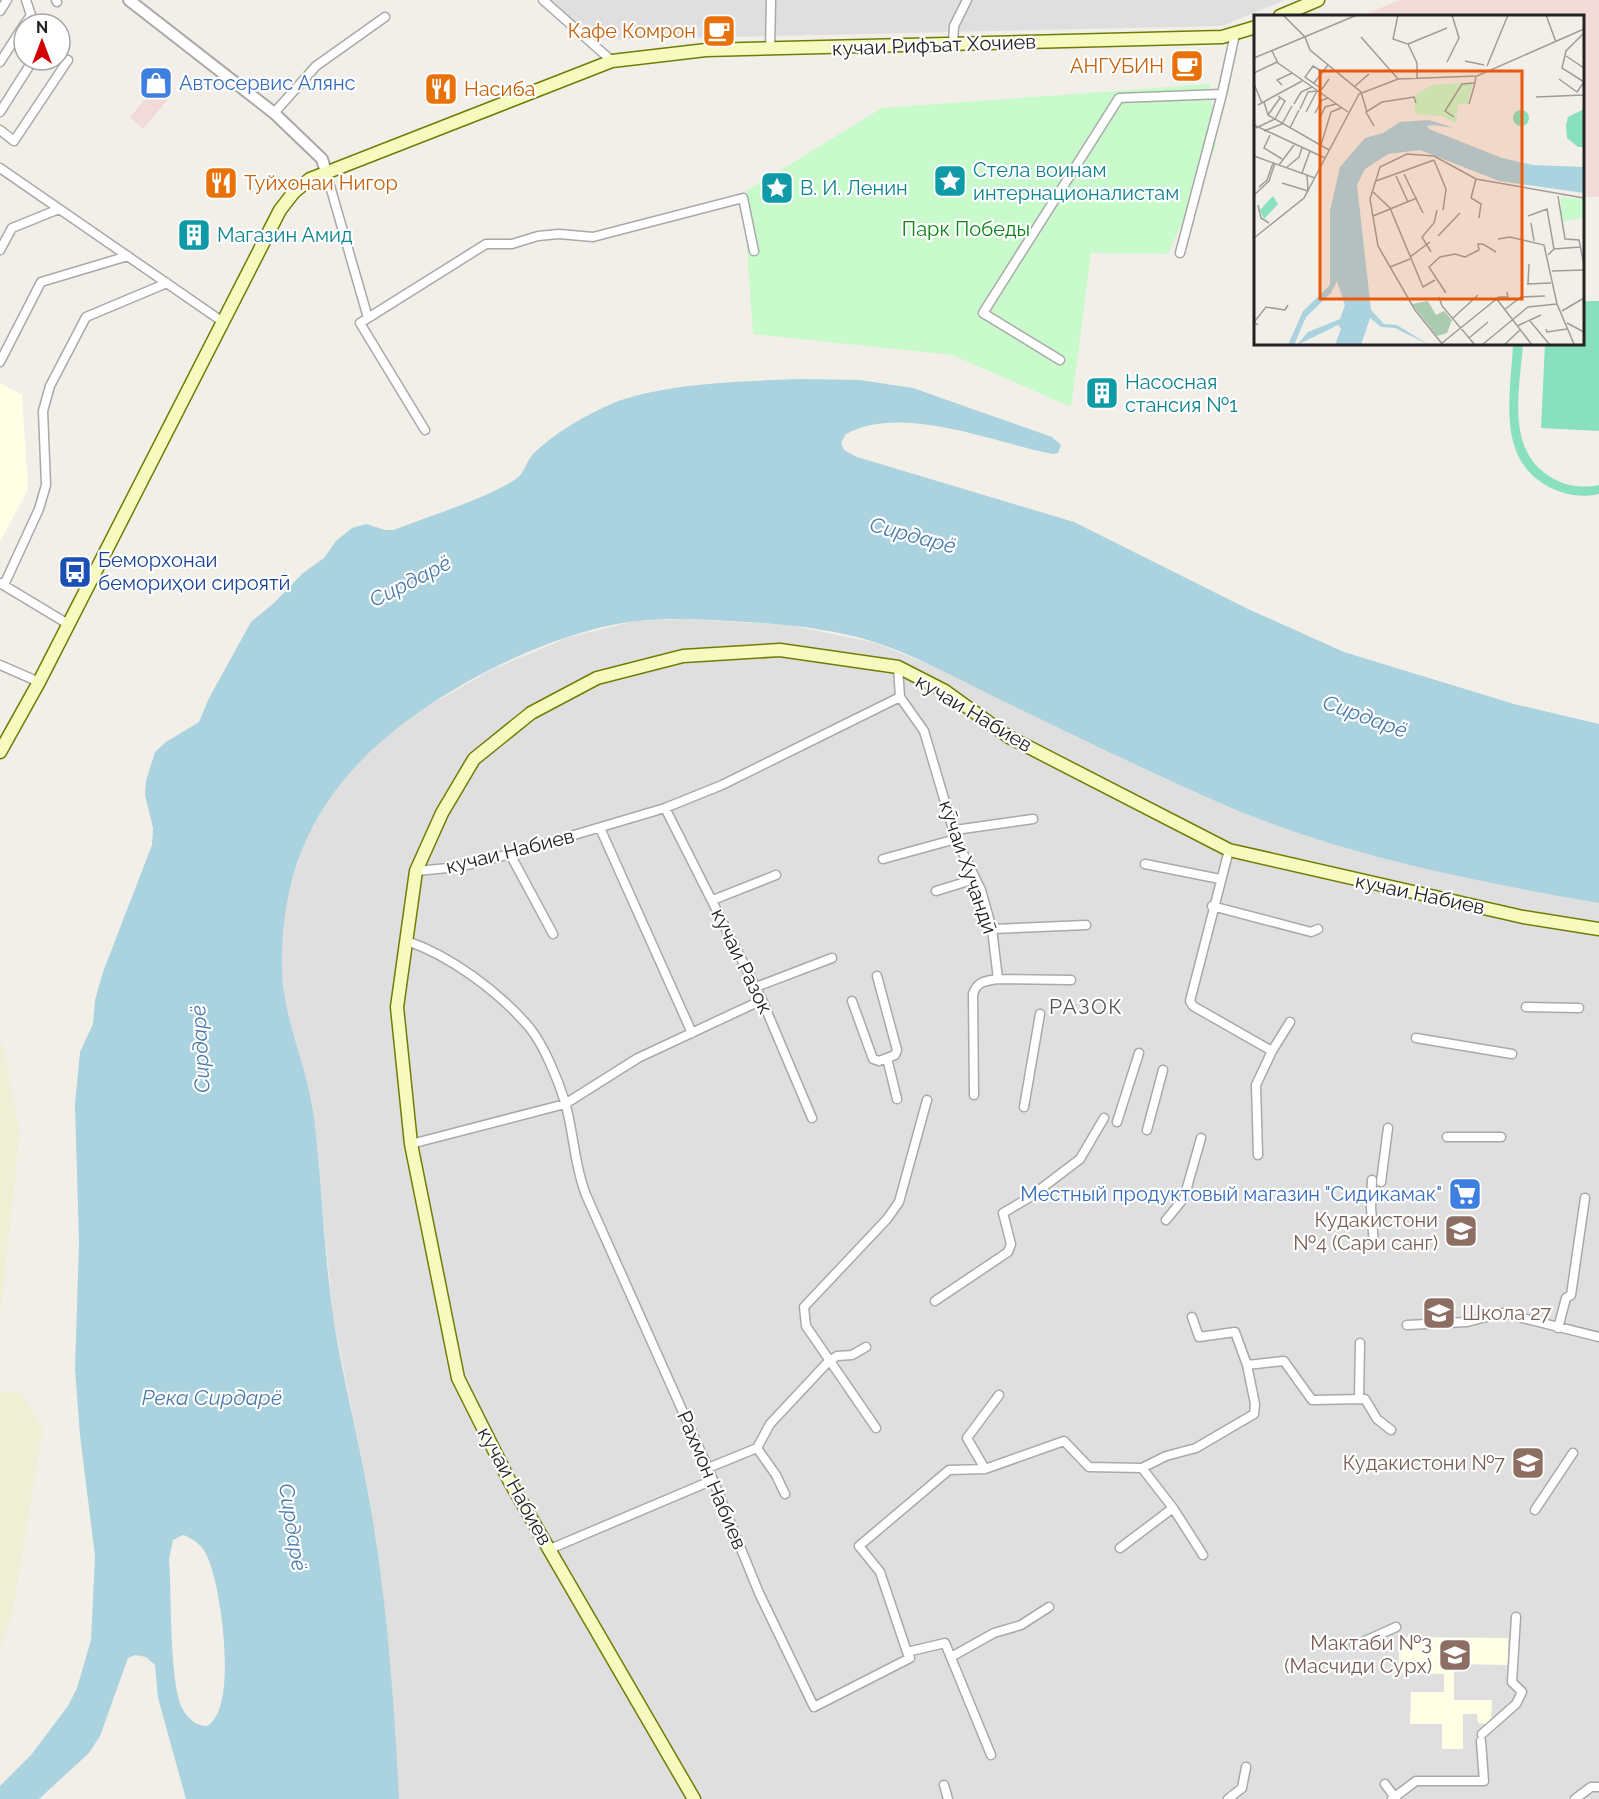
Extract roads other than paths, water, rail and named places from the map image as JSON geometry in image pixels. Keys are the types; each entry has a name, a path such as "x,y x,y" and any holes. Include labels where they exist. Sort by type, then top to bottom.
{"main road":[{"path":"1282,15 1318,0"},
{"name":"кучаи Рифъат Хочиев","path":"0,752 39,682 280,210 294,192 310,179 612,61 656,54 1222,37 1254,28"},
{"name":"кучаи Набиев","path":"694,1799 510,1482 458,1378 411,1144 398,1041 397,1007 416,871 442,813 474,759 531,713 597,678 683,656 780,650 898,667 945,691 1009,737 1229,850 1523,917 1599,929"}],"street":[{"path":"0,11 7,0"},
{"path":"129,0 274,113 322,159 368,318"},
{"path":"543,0 612,61"},
{"path":"770,50 771,0"},
{"path":"953,44 954,27 967,0"},
{"path":"274,113 316,66 385,17"},
{"path":"1180,254 1222,94 1234,34"},
{"path":"0,62 12,44"},
{"path":"0,112 25,72"},
{"path":"0,130 14,141 60,72"},
{"path":"1060,360 984,314 1119,98 1222,94"},
{"path":"0,168 223,322"},
{"path":"425,430 360,323 486,244 512,244 538,236 560,234 593,237 743,198 754,251"},
{"path":"0,250 12,228 59,208"},
{"path":"0,362 41,282 128,256"},
{"path":"68,624 2,584 39,509 46,485 43,411 50,386 86,317 167,284"},
{"path":"0,665 39,682"},
{"path":"898,667 900,697"},
{"name":"кучаи Набиев","path":"416,871 459,867 665,808 722,785 900,697"},
{"name":"кӯчаи Хуҷандӣ","path":"900,697 924,731 955,834 975,879 992,929 998,979"},
{"name":"кучаи Разок","path":"665,808 756,987 812,1118"},
{"path":"883,859 955,834 1033,819"},
{"path":"600,828 692,1033"},
{"path":"1229,850 1212,906 1190,1001 1193,1006 1272,1051"},
{"path":"510,854 553,934"},
{"path":"1145,864 1220,879"},
{"path":"713,900 776,876"},
{"path":"936,891 975,879"},
{"path":"1212,906 1311,932 1318,929"},
{"path":"992,929 1086,926"},
{"path":"407,941 435,951 484,985 530,1028 556,1076 565,1104"},
{"path":"756,987 832,957"},
{"path":"852,1001 873,1059 879,1061 895,1055 897,1050 876,976"},
{"path":"974,1095 973,994 975,987 981,982 998,979 1071,980"},
{"path":"411,1144 565,1104 638,1058 762,1000"},
{"path":"1526,1007 1579,1008"},
{"path":"1024,1107 1040,1014"},
{"path":"1258,1155 1256,1085 1272,1051 1290,1022"},
{"path":"1416,1038 1512,1054"},
{"path":"1118,1122 1139,1053"},
{"path":"887,1058 897,1099"},
{"path":"1147,1130 1163,1070"},
{"path":"876,1428 828,1362 806,1326 803,1315 807,1300 887,1219 899,1202 927,1100"},
{"name":"Рахмон Набиев","path":"565,1104 577,1174 708,1468 759,1593 814,1707 910,1658 908,1652"},
{"path":"935,1301 1008,1252 1011,1244 1004,1213 1030,1197 1080,1159 1104,1118"},
{"path":"1382,1182 1388,1128"},
{"path":"1447,1137 1501,1137"},
{"path":"1166,1220 1184,1197 1201,1138"},
{"path":"1372,1180 1371,1208 1374,1244"},
{"path":"1558,1328 1566,1298 1571,1295 1585,1198"},
{"path":"1407,1325 1467,1322 1502,1313 1599,1337"},
{"path":"991,1755 945,1643 908,1652 880,1572 859,1546 949,1470 985,1469 1064,1441 1089,1467 1142,1468 1166,1456 1196,1448 1254,1414 1255,1404 1246,1365 1235,1332 1199,1337 1192,1317"},
{"path":"1359,1399 1360,1343"},
{"path":"708,1468 757,1448 770,1424 828,1362 837,1356 852,1356 866,1347"},
{"path":"1246,1365 1284,1361 1312,1400 1365,1399 1377,1419 1391,1430"},
{"path":"985,1469 967,1438 999,1395"},
{"path":"757,1448 785,1494"},
{"path":"1535,1510 1573,1453"},
{"path":"1142,1468 1173,1508 1203,1555"},
{"path":"550,1549 713,1480"},
{"path":"1120,1548 1173,1508"},
{"path":"951,1657 994,1633 1021,1625 1049,1607"},
{"path":"1385,1784 1394,1798 1416,1780 1484,1781 1482,1737 1516,1704 1522,1692 1512,1682 1516,1617"},
{"path":"1354,1647 1396,1627"},
{"path":"1228,1799 1242,1788 1246,1767"},
{"path":"944,1785 948,1799"},
{"path":"1575,1799 1591,1787 1599,1787"}],"water":[{"name":"Река Сирдарё","path":"800,379 860,380 913,388 1052,437 1061,445 1058,453 1053,454 948,428 893,422 868,426 846,434 841,443 844,450 857,457 1074,522 1248,609 1344,652 1514,704 1599,724 1599,903 1504,886 1410,865 1271,824 1140,767 908,655 861,638 829,631 720,620 652,620 610,625 548,644 487,671 458,687 408,720 378,744 352,770 331,797 313,826 299,858 289,891 284,927 283,986 311,1099 334,1322 374,1525 392,1682 399,1799 186,1799 158,1698 155,1665 146,1657 135,1655 128,1658 100,1736 89,1753 39,1799 0,1799 0,1786 31,1755 68,1706 77,1688 91,1640 95,1556 80,1435 75,1369 79,1242 75,1105 80,1052 93,1024 95,1000 103,972 152,845 153,828 145,795 146,781 155,752 166,742 199,722 209,698 251,622 274,603 303,573 324,558 336,541 352,528 366,524 385,530 394,530 503,487 516,479 534,453 560,432 611,404 631,397 704,384","holes":["183,1535 194,1540 207,1556 222,1618 225,1672 222,1696 217,1715 207,1726 196,1723 184,1712 175,1678 169,1559 173,1540"]}],"place":[{"name":"Кафе Комрон","path":"719,31"},
{"name":"АНГУБИН","path":"1187,66"},
{"name":"Автосервис Алянс","path":"156,83"},
{"name":"Насиба","path":"441,89"},
{"name":"Стела воинам интернационалистам","path":"950,181"},
{"name":"Туйхонаи Нигор","path":"221,183"},
{"name":"В. И. Ленин","path":"777,188"},
{"name":"Магазин Амид","path":"194,235"},
{"name":"Насосная стансия №1","path":"1102,393"},
{"name":"Беморхонаи бемориҳои сироятӣ","path":"75,572"},
{"name":"Местный продуктовый магазин \"Сидикамак\"","path":"1465,1194"},
{"name":"Кудакистони №4 (Сари санг)","path":"1461,1231"},
{"name":"Школа 27","path":"1439,1313"},
{"name":"Кудакистони №7","path":"1528,1463"},
{"name":"Мактаби №3 (Масчиди Сурх)","path":"1455,1655"}],"district":[{"name":"РАЗОК","path":"1086,1006"}],"park label":[{"name":"Парк Победы","path":"966,229"}],"water label":[{"name":"Сирдарё","path":"913,535"},
{"name":"Сирдарё","path":"410,581"},
{"name":"Сирдарё","path":"1365,716"},
{"name":"Сирдарё","path":"200,1049"},
{"name":"Сирдарё","path":"293,1527"}]}
